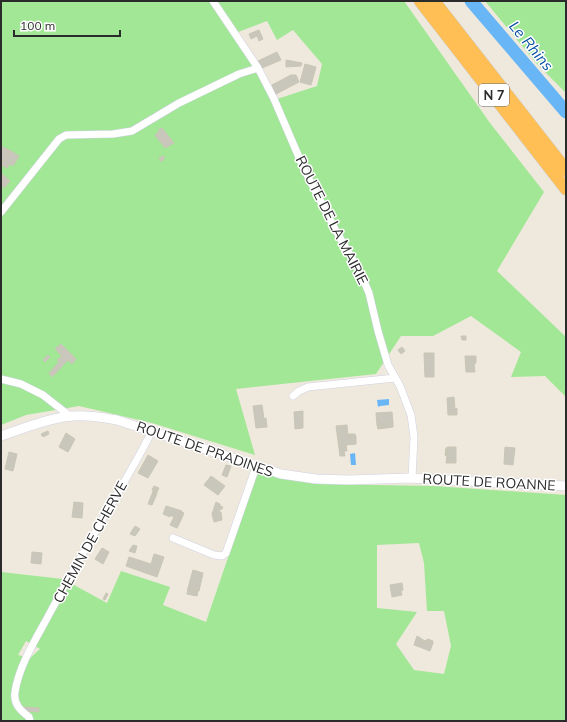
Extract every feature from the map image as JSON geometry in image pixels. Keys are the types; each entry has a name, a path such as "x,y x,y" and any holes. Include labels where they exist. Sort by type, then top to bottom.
{"highway":[{"name":"N 7","path":"420,1 566,189"},
{"name":"N 7","path":"434,1 566,170"}],"street":[{"name":"ROUTE DE LA MAIRIE","path":"213,1 258,68 274,99 304,169 336,231 359,270 369,293 388,365 400,386 411,415 414,437 412,478"},
{"path":"1,212 59,139 66,135 113,134 132,130 179,103 239,74 258,68"},
{"path":"293,396 299,391 308,387 395,378"},
{"path":"1,379 22,384 43,395 71,417"},
{"name":"ROUTE DE PRADINES","path":"1,436 40,422 65,417 96,416 117,420 281,474 316,479 349,480 412,478"},
{"name":"CHEMIN DE CHERVE","path":"30,721 29,717 15,702 15,693 19,676 29,653 81,556 152,431"},
{"path":"172,538 214,555 222,556 226,553 256,467"},
{"name":"ROUTE DE ROANNE","path":"412,478 566,486"}],"green space":[{"path":"1,1 404,1 490,123 544,192 497,271 566,337 566,397 545,376 511,377 521,352 471,316 433,336 401,336 376,374 236,389 255,455 152,423 79,406 26,415 1,425","holes":["267,21 277,40 293,30 322,64 317,86 277,99 238,32"]},
{"path":"485,1 566,1 566,93 537,64"},
{"path":"257,473 315,484 434,486 566,495 566,721 1,721 1,572 63,579 107,603 121,571 170,587 163,605 206,622","holes":["419,543 424,563 427,611 444,611 451,646 444,674 414,670 396,644 417,612 377,608 377,545","26,641 40,649 30,658 18,655"]}],"water":[{"path":"389,399 389,405 378,407 377,400"},
{"path":"355,453 356,465 351,465 350,454"}],"building":[{"path":"259,30 263,39 259,41 257,36 251,39 249,34"},
{"path":"277,52 281,60 262,68 258,61"},
{"path":"286,60 302,63 301,66 286,67"},
{"path":"305,64 316,67 311,85 300,82"},
{"path":"291,75 296,75 299,82 276,94 272,85"},
{"path":"162,128 174,143 165,148 155,135 159,132 158,130"},
{"path":"1,146 11,151 5,162 2,160 1,161"},
{"path":"11,151 19,156 13,166 10,164 7,168 1,165 1,161 2,160 5,162"},
{"path":"164,156 164,159 161,162 159,158"},
{"path":"1,173 10,181 4,188 1,185"},
{"path":"461,336 466,336 466,340 462,340"},
{"path":"61,344 76,359 72,364 68,360 52,377 49,373 59,362 57,360 62,356 55,349"},
{"path":"402,347 405,351 401,354 398,350"},
{"path":"424,353 434,353 434,377 425,377"},
{"path":"48,355 50,357 45,362 43,360"},
{"path":"465,356 473,356 475,372 466,372"},
{"path":"473,356 476,356 476,363 474,364"},
{"path":"454,397 457,415 448,415 447,398"},
{"path":"262,405 267,427 256,428 253,406"},
{"path":"303,411 303,428 295,429 294,412"},
{"path":"392,412 393,423 377,425 376,413"},
{"path":"393,423 393,427 378,429 377,425"},
{"path":"347,425 348,437 356,437 356,444 346,445 347,451 344,451 345,456 340,456 336,426"},
{"path":"48,431 49,434 43,437 41,434"},
{"path":"66,433 75,439 68,452 59,447"},
{"path":"348,434 355,434 356,437 348,437"},
{"path":"448,447 447,456 445,455 446,448"},
{"path":"448,447 456,447 456,463 446,463"},
{"path":"505,447 515,448 513,465 504,464"},
{"path":"9,452 17,454 13,471 5,469"},
{"path":"148,455 158,461 148,478 138,473"},
{"path":"226,465 231,466 227,477 222,475"},
{"path":"211,476 225,486 218,495 204,485"},
{"path":"154,486 159,488 157,492 152,490"},
{"path":"153,491 157,492 156,496 152,494"},
{"path":"152,494 156,496 152,505 148,504"},
{"path":"74,502 83,503 82,518 72,517"},
{"path":"216,502 223,507 219,510 221,512 222,520 214,522 212,514"},
{"path":"166,506 182,511 178,518 181,520 177,528 170,525 174,517 163,514"},
{"path":"181,512 184,513 181,520 178,518"},
{"path":"135,526 140,529 135,536 130,534"},
{"path":"133,545 137,546 135,553 129,551"},
{"path":"102,548 109,552 103,564 95,559"},
{"path":"32,552 42,553 41,564 31,563"},
{"path":"154,554 164,557 157,577 126,566 129,557 151,564"},
{"path":"193,570 203,573 199,591 188,588"},
{"path":"402,583 402,595 392,597 390,585"},
{"path":"188,588 198,591 197,596 187,594"},
{"path":"106,593 108,594 105,600 103,599"},
{"path":"417,636 425,641 417,646 414,645"},
{"path":"428,639 433,641 433,643 425,641"},
{"path":"425,641 433,643 430,651 417,646"},
{"path":"23,707 39,708 39,712 24,711"}],"waterway":[{"name":"Le Rhins","path":"471,1 566,112"}]}
